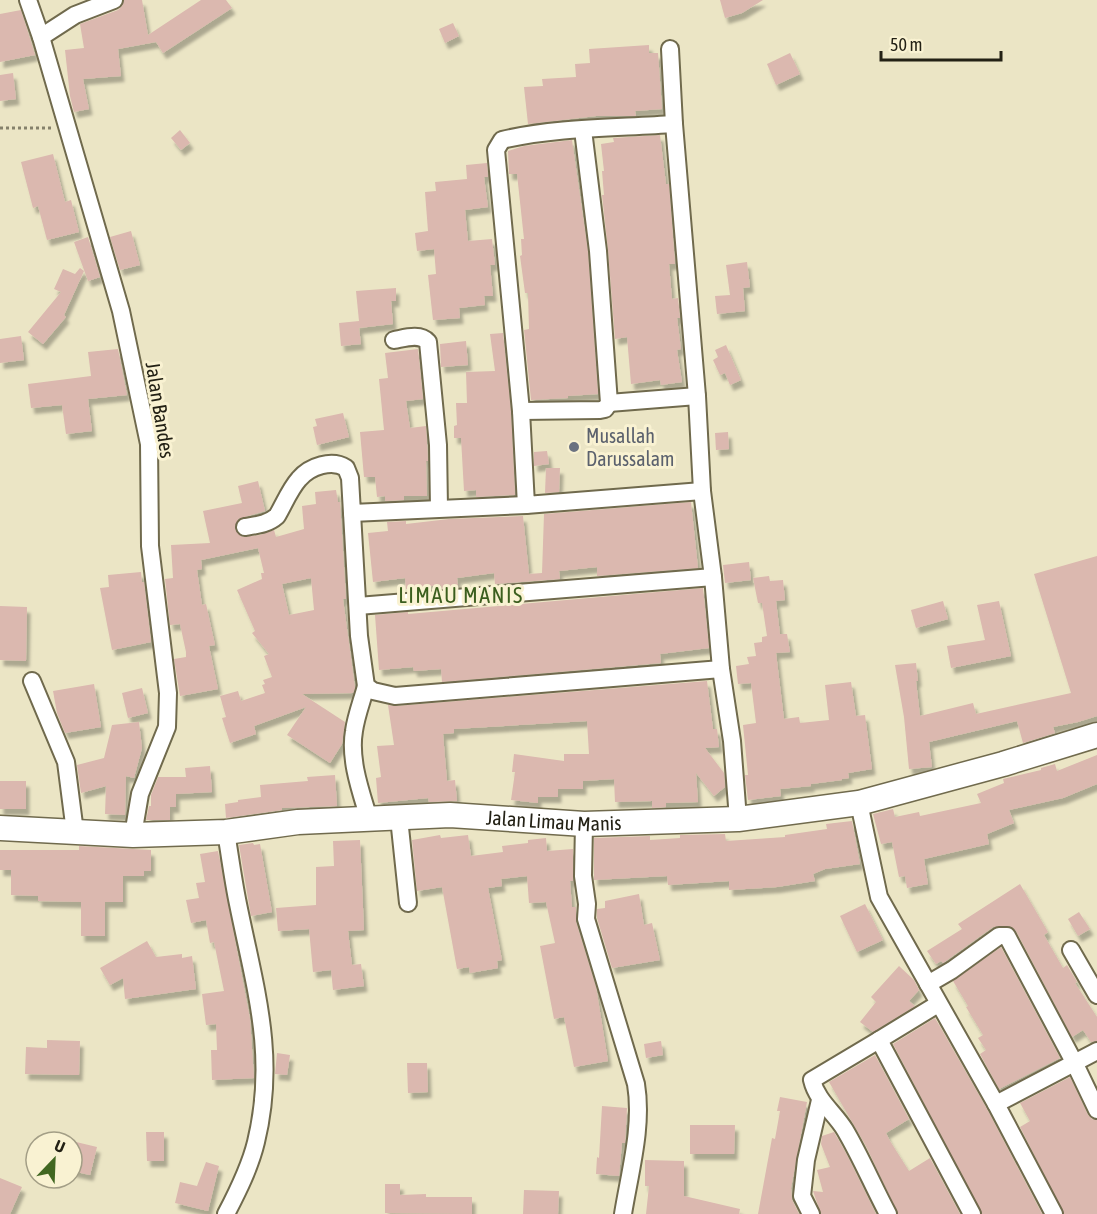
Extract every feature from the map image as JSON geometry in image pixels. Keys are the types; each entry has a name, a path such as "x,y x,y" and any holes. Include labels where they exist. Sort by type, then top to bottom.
{"street":[{"name":"Jalan Bandes","path":"28,0 41,37 121,311 148,444 150,546 168,693 167,727 141,794 133,835"},
{"path":"41,37 75,15 114,0"},
{"path":"670,49 674,124 697,396 702,491 713,577 721,669 732,741 738,819"},
{"path":"526,505 521,411 496,150 502,140 508,138 674,124"},
{"path":"521,411 600,410 605,409 609,403 598,251 583,130"},
{"path":"394,340 419,336 428,342 438,445 439,508"},
{"path":"609,403 697,396"},
{"path":"246,527 262,524 278,516 300,477 331,462 346,468 350,478 358,636 366,686 353,734 354,763 359,789 369,819"},
{"path":"352,513 526,505 702,491"},
{"path":"358,606 713,577"},
{"path":"366,686 373,691 395,696 721,669"},
{"path":"32,681 66,762 75,832"},
{"name":"Jalan Limau Manis","path":"0,828 133,835 226,832 298,822 450,815 584,824 738,819 859,803 1003,764 1097,735"},
{"path":"859,803 879,897 996,1104 1054,1214"},
{"path":"399,818 408,903"},
{"path":"584,824 583,876 587,904 586,919 636,1083 639,1103 638,1123 623,1214"},
{"path":"226,832 238,902 261,1007 265,1060 262,1107 255,1145 248,1168 226,1214"},
{"path":"928,984 952,970 999,936 1007,936 1097,1110"},
{"path":"1071,950 1097,995"},
{"path":"888,1214 854,1145 840,1122 820,1100 812,1082 813,1077 938,1004"},
{"path":"879,1040 972,1214"},
{"path":"996,1104 1097,1051"},
{"path":"799,1214 806,1160 820,1100"},
{"path":"802,1196 811,1214"}],"path":[{"path":"0,128 67,128"}],"building":[{"path":"124,0 142,0 148,35 201,0 226,0 232,8 163,53 156,42 118,49 121,76 83,79 89,109 74,112 65,50 84,48 80,24 118,10"},
{"path":"720,0 763,0 742,13 725,18"},
{"path":"21,10 35,55 0,62 0,14"},
{"path":"453,23 459,36 445,43 439,29"},
{"path":"649,45 649,53 658,53 662,109 635,111 636,116 596,116 528,124 524,87 543,86 542,79 576,77 575,64 590,63 589,49"},
{"path":"790,53 800,74 776,85 767,64"},
{"path":"13,73 16,99 0,101 0,75"},
{"path":"180,130 190,143 181,150 171,138"},
{"path":"660,135 666,184 669,184 675,264 669,264 672,299 678,298 680,318 677,318 681,349 677,350 682,382 661,385 660,380 631,384 627,337 615,339 602,195 604,195 602,171 604,171 601,144 614,142 613,138"},
{"path":"572,140 588,252 598,394 531,400 524,330 529,329 528,293 525,293 520,256 522,255 521,239 524,239 517,174 509,174 508,151 524,146"},
{"path":"53,154 65,202 71,200 79,232 47,240 38,206 33,208 21,162"},
{"path":"487,163 488,177 484,177 488,207 465,210 468,241 492,239 495,265 490,265 493,296 484,296 485,305 459,308 460,318 433,320 428,275 436,274 434,249 417,251 415,233 428,231 425,192 436,191 435,182 467,179 466,165"},
{"path":"131,231 140,265 120,270 110,237"},
{"path":"88,237 100,277 88,281 74,242"},
{"path":"747,262 750,287 743,288 745,311 717,314 715,296 730,295 726,265"},
{"path":"80,268 84,271 64,315 66,317 43,344 28,332 61,292 54,289 63,269 75,274"},
{"path":"396,288 396,301 391,301 393,324 359,328 361,344 341,346 339,323 359,321 356,291"},
{"path":"503,333 511,412 515,495 476,497 476,490 464,491 461,438 454,438 454,426 457,425 456,403 467,403 466,372 495,371 490,334"},
{"path":"21,336 24,360 0,363 0,339"},
{"path":"466,341 468,365 441,367 440,344"},
{"path":"726,345 741,380 730,385 725,373 720,375 713,360 718,357 715,350"},
{"path":"118,349 127,395 88,399 92,431 66,434 62,405 31,408 28,384 91,376 88,352"},
{"path":"418,349 423,399 406,401 410,428 426,426 427,496 404,496 404,500 385,501 385,496 377,497 375,477 364,477 360,432 384,430 379,379 388,378 385,353"},
{"path":"343,413 349,437 317,445 313,427 317,426 315,419"},
{"path":"728,432 729,449 716,450 715,433"},
{"path":"547,451 549,464 534,466 534,452"},
{"path":"546,468 560,468 559,492 545,493"},
{"path":"258,481 265,511 238,519 235,529 242,537 260,535 274,530 276,537 304,529 302,506 316,504 315,492 336,490 338,502 340,502 346,599 343,599 355,688 353,693 302,694 345,722 342,744 330,763 287,735 306,707 254,726 256,734 230,743 222,718 226,717 220,696 238,691 241,701 265,693 263,680 272,677 264,656 269,654 252,633 255,631 237,590 262,579 261,573 264,573 258,548 201,560 202,569 197,570 202,605 206,604 215,645 209,646 218,689 180,696 174,659 186,657 186,652 180,624 170,625 165,579 173,578 171,545 210,543 203,511 242,503 238,486","holes":["311,578 314,610 289,615 282,584"]},
{"path":"691,502 698,568 597,576 597,567 559,571 560,579 495,584 494,573 457,578 458,587 442,589 441,585 406,589 405,578 373,582 368,533 388,531 387,522 406,521 406,524 449,519 523,516 529,574 542,573 544,514"},
{"path":"1097,556 1097,716 1053,727 1055,733 1023,743 1017,721 929,742 932,767 909,769 904,717 895,665 916,663 920,716 973,703 976,714 1071,693 1034,574"},
{"path":"749,562 751,580 725,583 723,565"},
{"path":"141,572 151,642 112,650 100,588 109,587 108,575"},
{"path":"769,576 770,581 783,580 785,600 776,601 780,634 787,634 790,652 776,653 784,719 799,717 800,723 829,720 825,685 851,682 856,716 865,715 872,769 848,773 849,778 842,780 780,789 781,796 748,800 743,725 756,723 751,683 738,684 736,666 749,664 747,657 756,656 754,643 762,642 762,637 767,636 762,603 758,603 753,578"},
{"path":"703,588 709,648 660,654 661,663 442,682 441,669 414,671 413,667 379,670 375,615"},
{"path":"943,601 948,619 916,628 911,610"},
{"path":"999,601 1011,656 951,668 947,646 985,640 977,605"},
{"path":"0,606 27,607 26,661 0,660"},
{"path":"707,681 713,729 717,729 719,747 705,748 724,773 725,787 714,796 696,773 698,802 666,803 666,807 652,808 652,801 615,802 614,779 583,781 583,789 558,789 558,797 538,797 538,803 511,800 515,772 512,772 514,754 564,761 564,754 589,754 587,721 454,729 454,733 443,734 447,781 455,780 457,801 429,802 428,798 378,803 376,778 381,777 377,746 394,745 388,705"},
{"path":"94,684 101,727 65,733 57,713 53,691"},
{"path":"142,688 148,713 128,718 122,693"},
{"path":"139,722 142,748 134,778 126,776 125,815 105,814 106,786 81,793 77,765 104,758 112,725"},
{"path":"1097,755 1097,784 1063,798 1009,810 1014,823 987,834 989,844 924,859 928,884 907,888 905,876 899,877 892,842 881,844 873,814 893,809 895,817 919,812 920,816 981,803 977,794 1004,783 1003,779 1041,770 1041,768 1055,764 1057,771"},
{"path":"210,766 212,792 176,794 176,807 170,807 170,820 146,820 149,806 151,806 151,795 158,777 186,777 185,768"},
{"path":"335,775 337,806 282,808 282,810 226,818 225,804 261,797 260,785 308,781 307,777"},
{"path":"0,781 26,781 26,809 0,809"},
{"path":"852,821 860,864 825,869 813,874 815,881 777,887 729,890 729,881 668,885 667,876 594,880 594,838 650,836 650,840 680,838 680,835 725,834 726,841 785,837 785,835 827,829 826,824"},
{"path":"440,835 441,838 468,835 471,856 503,852 502,846 546,838 547,851 573,849 573,881 570,881 572,907 576,907 576,922 596,987 608,1061 574,1067 564,1017 554,1019 540,946 555,943 546,902 529,903 527,876 501,879 502,886 488,888 502,960 497,961 498,968 470,973 469,967 457,969 442,887 417,891 412,840"},
{"path":"360,840 364,930 348,931 352,965 361,964 364,986 333,990 331,970 313,972 309,929 278,931 276,908 316,905 316,867 334,866 333,841"},
{"path":"253,843 254,845 260,844 272,912 251,916 239,845"},
{"path":"79,846 151,850 151,871 144,871 144,876 123,876 123,902 105,902 105,936 81,936 81,902 38,901 38,896 11,895 11,870 0,870 0,850 79,850"},
{"path":"218,851 250,1019 254,1078 212,1080 211,1050 217,1050 216,1024 206,1025 202,994 224,991 214,942 210,943 206,920 191,923 186,900 199,898 196,883 205,882 200,854"},
{"path":"1020,884 1048,932 1044,935 1063,968 1067,965 1077,982 1075,983 1097,1017 1097,1041 1091,1042 1083,1030 1072,1037 1012,927 993,927 943,963 941,961 936,964 927,951 962,929 958,924"},
{"path":"639,894 644,925 652,923 660,960 612,968 597,918 597,909 605,908 605,901"},
{"path":"865,904 883,940 857,952 840,916"},
{"path":"1079,912 1090,929 1078,936 1068,919"},
{"path":"147,941 156,957 182,954 182,958 192,956 196,989 125,999 123,978 110,985 100,968"},
{"path":"1001,947 1060,1058 999,1089 980,1054 986,1050 978,1038 983,1035 953,981"},
{"path":"899,966 914,980 919,990 909,1001 915,1006 873,1032 860,1022 876,1002 871,997"},
{"path":"935,1018 987,1109 1042,1214 982,1214 893,1044"},
{"path":"47,1040 80,1041 79,1075 25,1074 26,1047 47,1048"},
{"path":"661,1041 663,1055 646,1058 644,1044"},
{"path":"277,1053 290,1055 287,1075 275,1074"},
{"path":"875,1055 909,1119 886,1133 890,1141 909,1171 930,1158 960,1214 898,1214 866,1146 829,1082"},
{"path":"407,1063 427,1063 428,1092 408,1093"},
{"path":"1070,1077 1088,1115 1097,1120 1097,1214 1064,1214 1020,1127 1030,1121 1020,1103"},
{"path":"780,1097 807,1102 791,1188 792,1200 799,1214 758,1214 772,1138 775,1139"},
{"path":"602,1106 627,1108 625,1143 622,1143 619,1176 596,1174"},
{"path":"690,1125 735,1125 734,1154 690,1154"},
{"path":"146,1132 164,1132 164,1161 147,1161"},
{"path":"834,1132 876,1214 821,1214 813,1191 823,1192 817,1170 830,1167 821,1144 822,1136"},
{"path":"84,1144 97,1147 90,1175 84,1174"},
{"path":"645,1160 684,1161 684,1196 740,1209 739,1214 646,1214 649,1186 645,1186"},
{"path":"206,1162 219,1166 208,1211 175,1203 180,1182 197,1186"},
{"path":"0,1178 22,1187 10,1214 0,1214"},
{"path":"385,1184 400,1184 400,1195 472,1197 472,1214 385,1213"},
{"path":"524,1190 559,1191 558,1214 523,1214"}],"place":[{"name":"Musallah Darussalam","path":"574,447"}],"district":[{"name":"LIMAU MANIS","path":"461,595"}]}
